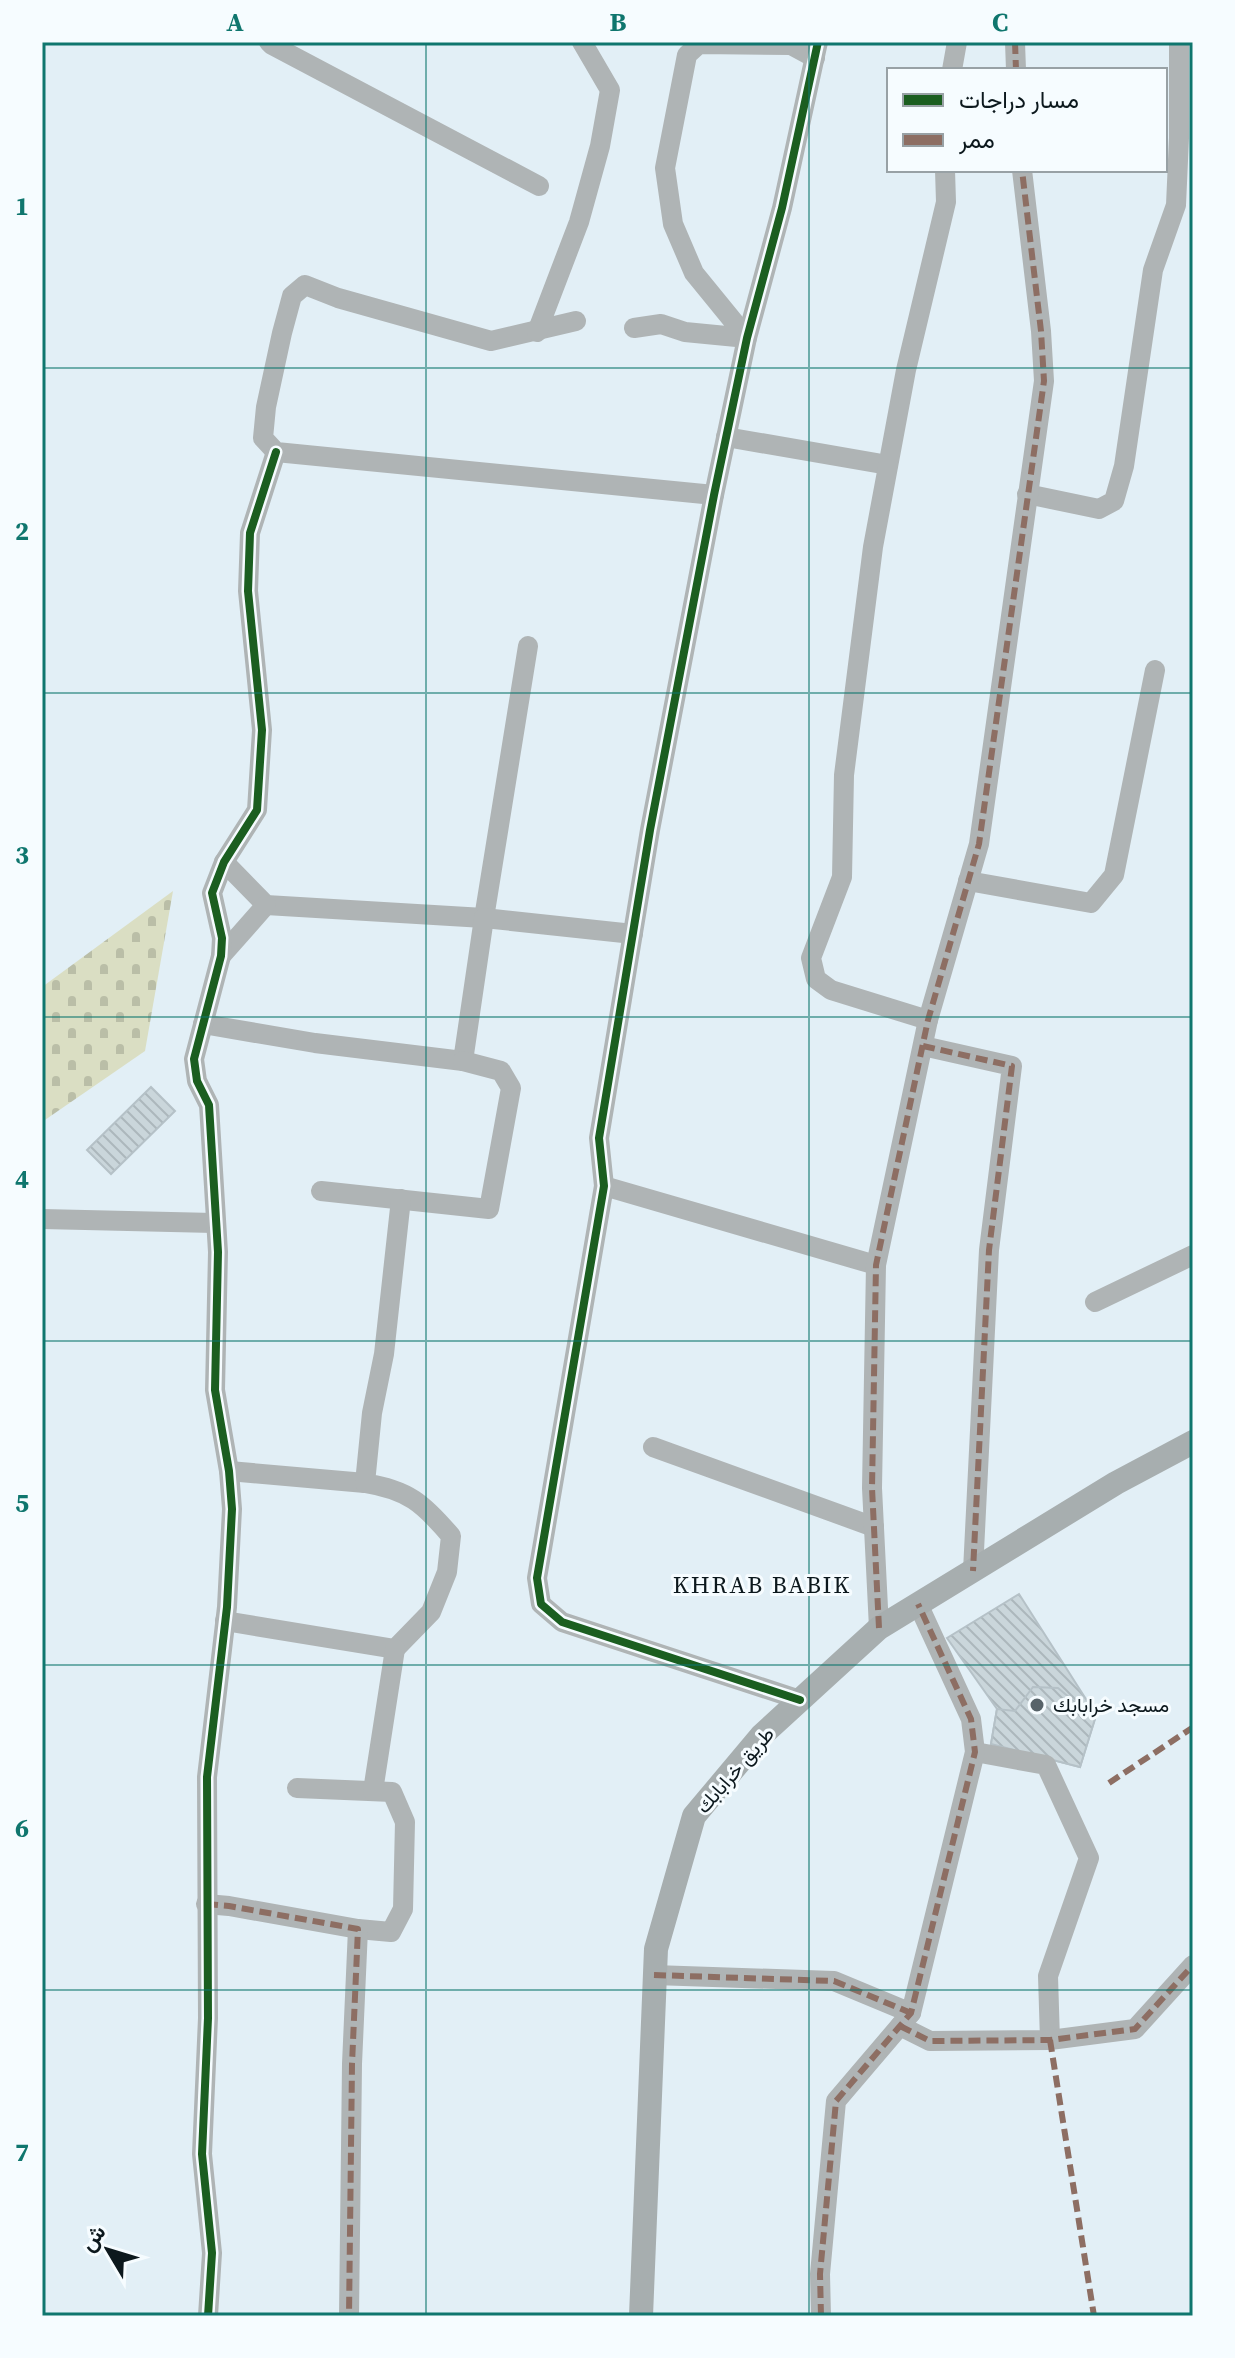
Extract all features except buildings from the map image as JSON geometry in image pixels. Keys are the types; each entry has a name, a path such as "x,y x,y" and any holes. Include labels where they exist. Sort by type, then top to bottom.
{"main road":[{"name":"طريق خرابابك","path":"641,2316 656,1949 694,1816 762,1735 879,1628 1116,1483 1193,1442"}],"street":[{"path":"269,42 539,186"},
{"path":"537,332 579,222 600,146 610,90 582,42"},
{"path":"952,68 957,42"},
{"path":"1015,42 1016,68"},
{"path":"1027,494 1099,509 1114,501 1124,466 1153,270 1176,205 1179,42"},
{"path":"747,338 694,273 673,224 665,168 687,55 699,44 791,45 816,50 782,208 747,338 650,830 599,1138 604,1186 537,1578 541,1604 562,1622 800,1700"},
{"path":"928,1020 831,990 816,979 811,958 842,877 844,775 873,547 906,370 946,202 945,172"},
{"path":"879,1628 872,1488 876,1265 928,1020 979,844 1044,381 1022,172"},
{"path":"576,321 491,341 338,298 305,285 292,296 266,407 263,438 276,452 714,495"},
{"path":"634,328 661,324 685,332 747,338"},
{"path":"726,437 888,465"},
{"path":"208,2316 212,2253 202,2154 208,2018 207,1777 225,1621 232,1509 229,1471 215,1390 218,1252 209,1105 197,1081 194,1059 221,956 222,938 212,893 224,862 257,810 262,730 248,591 249,547 250,533 276,452"},
{"path":"463,1061 528,646"},
{"path":"968,881 1091,903 1114,875 1155,670"},
{"path":"224,862 266,905 484,918 633,934"},
{"path":"221,956 266,905"},
{"path":"203,1024 315,1043 463,1061 501,1071 511,1088 489,1209 321,1191"},
{"path":"923,1046 1012,1066 989,1250 973,1571"},
{"path":"604,1186 876,1265"},
{"path":"365,1483 372,1413 384,1354 401,1199"},
{"path":"42,1219 214,1223"},
{"path":"1095,1302 1193,1255"},
{"path":"653,1447 874,1527"},
{"path":"229,1471 393,1487 428,1508 451,1536 447,1572 431,1612 395,1649 373,1791"},
{"path":"821,2316 820,2274 836,2101 906,2020 975,1752 971,1719 918,1604"},
{"path":"225,1621 395,1649"},
{"path":"975,1752 1046,1765 1089,1858 1048,1976 1050,2040"},
{"path":"206,1904 391,1932 403,1909 405,1822 392,1792 297,1788"},
{"path":"349,2316 352,2064 358,1929"},
{"path":"654,1975 834,1981 906,2020 930,2041 1050,2040 1135,2029 1193,1965"}],"green space":[{"path":"173,891 145,1051 42,1122 42,987"}],"marked path":[{"path":"1015,42 1016,68"},
{"path":"879,1628 872,1488 876,1265 928,1020 979,844 1044,381 1022,172"},
{"path":"923,1046 1012,1066 989,1250 973,1571"},
{"path":"821,2316 820,2274 836,2101 911,2013 975,1752 971,1719 918,1604"},
{"path":"1109,1783 1192,1728 1193,1734"},
{"path":"206,1904 358,1929 352,2064 349,2316"},
{"path":"900,2026 930,2041 1050,2040 1135,2029 1193,1965"},
{"path":"654,1975 834,1981 911,2013"},
{"path":"1050,2040 1094,2316"}],"cycle path":[{"path":"800,1700 562,1622 541,1604 537,1578 604,1186 599,1138 650,830 747,338 782,208 818,42"},
{"path":"208,2316 212,2253 202,2154 208,2018 207,1777 227,1607 232,1509 229,1471 215,1390 218,1252 209,1105 197,1081 194,1059 221,956 222,938 212,893 224,862 257,810 262,730 248,591 250,533 276,452"}],"place":[{"name":"مسجد خرابابك","path":"1037,1705"}],"district":[{"name":"KHRAB BABIK","path":"762,1584"}]}
